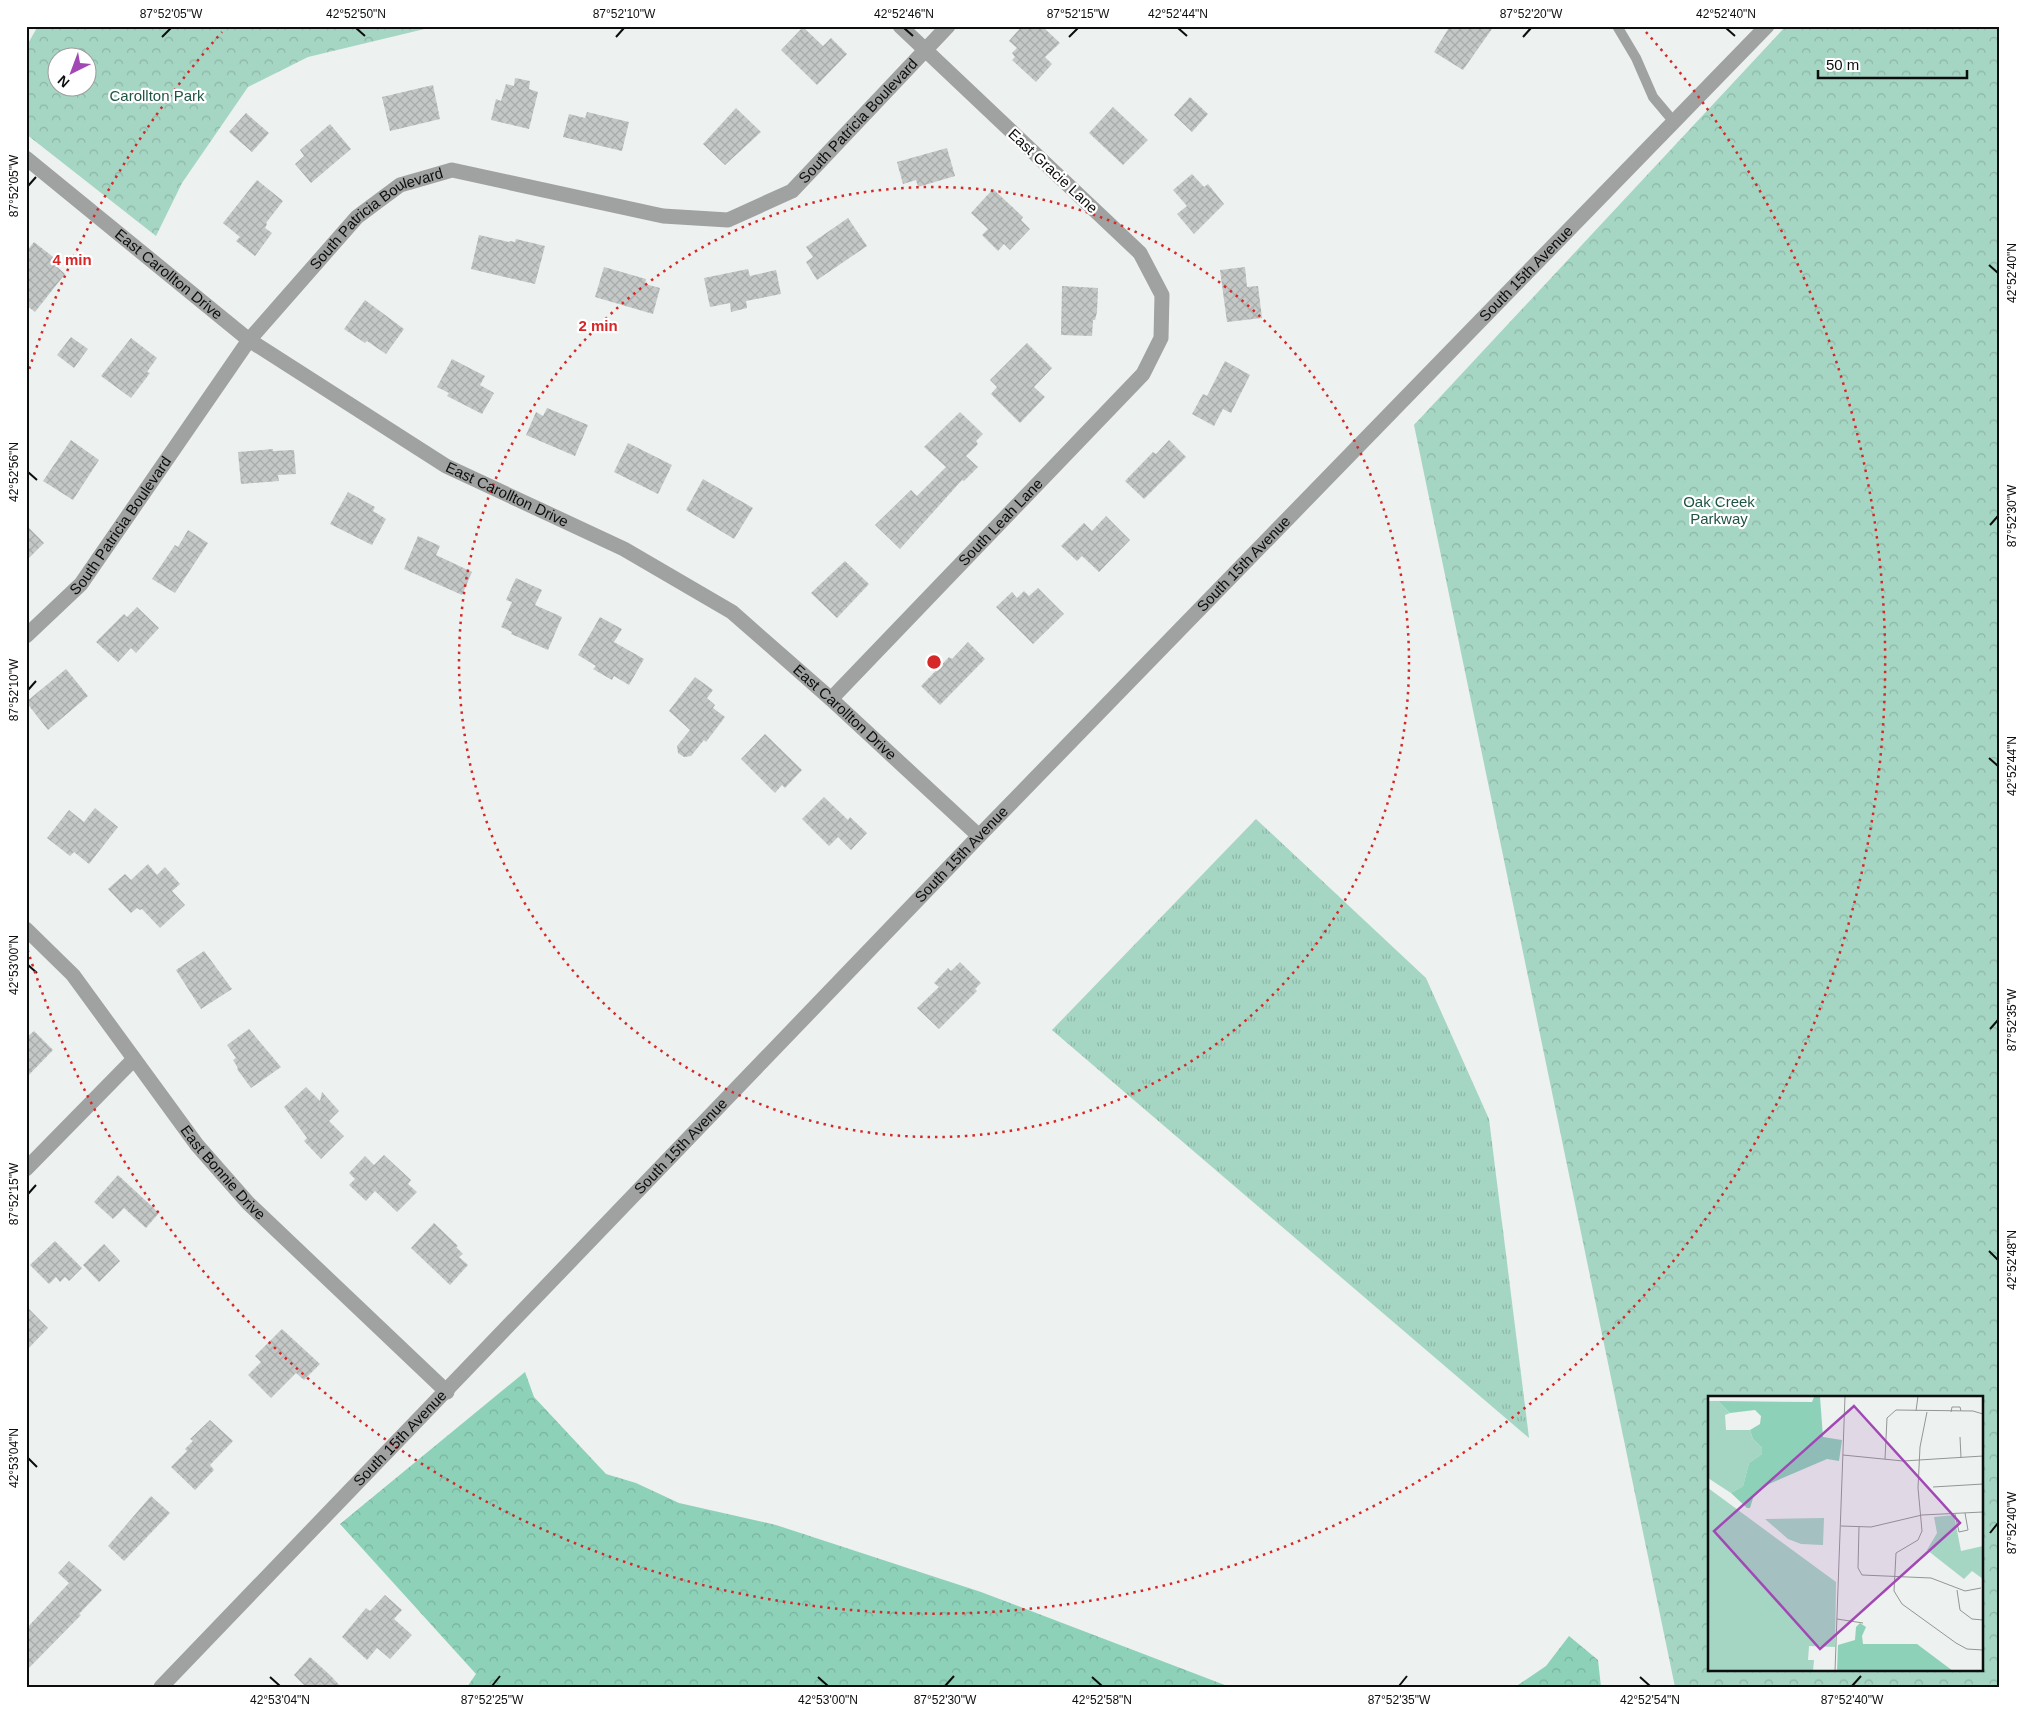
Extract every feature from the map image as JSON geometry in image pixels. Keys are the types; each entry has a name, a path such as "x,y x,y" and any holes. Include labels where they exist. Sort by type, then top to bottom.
{"street":[{"name":"East Gracie Lane","path":"900,26 1140,253 1162,295 1161,338"},
{"name":"South Patricia Boulevard","path":"26,636 81,584 249,340 356,217 400,185 452,170 663,216 728,220 792,191 948,26"},
{"name":"South 15th Avenue","path":"161,1687 447,1392 978,836 1767,26"},
{"name":"East Carollton Drive","path":"26,158 249,340 446,466 624,549 732,612 831,699 978,836"},
{"name":"South Leah Lane","path":"831,699 1144,374 1161,338"},
{"name":"East Bonnie Drive","path":"26,929 73,976 197,1145 248,1203 447,1392"},
{"path":"26,1169 134,1059"}],"lane":[{"path":"1616,26 1636,58 1653,97 1674,122"}],"green space":[{"name":"Carollton Park","path":"38,26 437,26 308,57 248,87 182,183 156,236 26,134 26,47"},
{"name":"Oak Creek Parkway","path":"1786,26 2000,26 2000,1687 1675,1687 1414,425"},
{"path":"1256,819 1426,978 1489,1119 1529,1438 1052,1030"},
{"path":"525,1372 534,1397 606,1474 636,1483 679,1503 776,1525 981,1592 1230,1687 467,1687 476,1674 340,1524"},
{"path":"1569,1636 1598,1660 1601,1687 1515,1687 1546,1666"}],"building":[{"path":"1022,26 1042,26 1060,43 1045,57 1052,64 1036,82 1012,60 1015,57 1012,53 1017,48 1009,41"},
{"path":"1450,26 1494,26 1463,70 1434,52"},
{"path":"803,27 823,46 831,38 847,54 817,85 781,50"},
{"path":"515,78 530,81 529,89 538,92 529,129 491,120 496,99 501,101 506,84 514,86"},
{"path":"433,85 440,119 390,131 382,97"},
{"path":"1190,97 1208,114 1192,132 1174,115"},
{"path":"1113,107 1148,140 1123,165 1089,133"},
{"path":"736,108 761,132 725,165 703,144"},
{"path":"587,112 629,122 622,151 563,137 569,114 585,118"},
{"path":"246,113 269,133 252,152 229,132"},
{"path":"330,124 351,149 311,183 295,164 304,156 300,150"},
{"path":"947,148 955,176 918,187 916,180 903,184 897,162"},
{"path":"1192,174 1204,187 1208,184 1224,204 1194,234 1177,214 1187,206 1173,190"},
{"path":"257,180 283,201 266,223 265,228 272,233 255,256 236,241 240,237 223,223"},
{"path":"993,189 1023,217 1021,220 1030,229 1010,250 1004,244 998,251 982,235 988,229 971,213"},
{"path":"848,218 867,246 817,280 806,262 813,257 806,247"},
{"path":"479,235 509,242 515,242 516,239 545,246 535,284 471,269"},
{"path":"34,242 57,260 54,264 65,274 35,312 26,305 26,252"},
{"path":"604,267 646,279 645,284 660,288 653,314 595,297"},
{"path":"1245,267 1247,287 1258,286 1262,318 1227,322 1220,270"},
{"path":"748,269 750,276 776,270 781,294 746,301 747,308 731,312 730,303 710,307 704,278"},
{"path":"1062,286 1098,288 1097,312 1095,320 1093,320 1092,336 1061,335"},
{"path":"365,300 404,329 386,354 344,329"},
{"path":"71,337 88,349 74,368 57,355"},
{"path":"131,338 157,358 147,372 150,373 131,398 101,376"},
{"path":"1027,343 1052,368 1034,387 1045,397 1020,423 991,394 997,387 990,380"},
{"path":"452,359 485,376 480,385 494,393 482,414 447,396 449,393 437,387"},
{"path":"1225,361 1250,375 1231,413 1223,409 1214,426 1192,414 1203,394 1207,396"},
{"path":"547,408 588,425 575,456 526,435 536,412 543,416"},
{"path":"960,412 983,434 976,441 978,444 966,456 978,467 964,481 962,480 900,549 875,525 911,490 917,496 946,467 924,447"},
{"path":"71,440 99,460 73,500 43,481"},
{"path":"1169,440 1186,457 1144,499 1125,481 1153,452 1156,454"},
{"path":"628,443 672,465 658,494 614,472"},
{"path":"273,449 273,451 294,450 296,474 278,475 279,481 241,484 238,452"},
{"path":"703,479 753,508 734,539 686,510"},
{"path":"348,492 375,507 373,511 386,519 372,545 330,524"},
{"path":"1106,516 1130,540 1099,572 1082,556 1077,561 1061,546 1084,523 1092,531"},
{"path":"26,525 44,543 26,561"},
{"path":"188,530 208,543 175,593 152,579 175,545 178,547"},
{"path":"418,536 440,546 436,555 472,572 462,595 404,569"},
{"path":"845,561 869,584 837,618 811,593"},
{"path":"516,578 542,590 535,605 562,617 548,650 511,634 512,632 501,627 512,602 506,600"},
{"path":"1038,588 1064,614 1033,644 996,607 1012,592 1017,598 1024,591 1029,596"},
{"path":"137,607 159,628 136,653 131,648 118,662 96,642 124,614 127,617"},
{"path":"600,617 622,629 614,642 644,659 629,685 614,676 612,680 593,669 596,666 578,655"},
{"path":"968,642 985,659 940,705 921,686 949,657 952,659"},
{"path":"66,669 88,696 48,730 26,702"},
{"path":"695,677 713,690 707,698 715,705 713,708 725,717 706,742 704,740 691,756 684,757 678,753 677,746 690,730 669,711"},
{"path":"765,734 802,770 785,788 782,785 775,793 741,759"},
{"path":"824,797 848,820 850,817 867,833 851,850 838,837 829,846 802,819"},
{"path":"95,808 118,827 89,864 74,852 70,856 47,838 69,810 84,822"},
{"path":"148,864 157,875 165,867 180,884 172,891 185,905 160,928 142,909 137,908 131,913 108,889 125,874 131,880"},
{"path":"204,951 232,989 201,1009 176,970"},
{"path":"960,962 981,983 975,989 977,991 939,1029 917,1008 939,987 934,983 948,968 951,971"},
{"path":"249,1029 281,1067 251,1088 237,1069 233,1060 236,1058 227,1045"},
{"path":"34,1031 53,1050 26,1078 26,1038"},
{"path":"306,1087 320,1101 322,1092 339,1111 329,1121 344,1136 321,1159 304,1141 307,1138 284,1107"},
{"path":"384,1155 411,1180 408,1184 417,1192 397,1212 375,1191 366,1201 349,1185 355,1179 349,1173 365,1156 374,1165"},
{"path":"118,1175 159,1213 146,1228 124,1208 113,1219 94,1202"},
{"path":"434,1223 458,1246 456,1247 463,1254 459,1257 468,1265 450,1285 411,1248"},
{"path":"55,1241 82,1268 69,1281 65,1277 60,1282 56,1277 49,1284 30,1265"},
{"path":"104,1244 120,1261 99,1282 83,1265"},
{"path":"26,1306 48,1328 26,1351"},
{"path":"282,1329 320,1364 304,1380 296,1373 271,1398 248,1375 261,1362 255,1356"},
{"path":"210,1420 233,1441 210,1465 214,1470 195,1490 171,1467 187,1451 185,1449 193,1441 190,1439"},
{"path":"151,1496 170,1513 124,1561 108,1546"},
{"path":"69,1561 102,1590 79,1614 81,1615 26,1671 26,1629 69,1583 58,1573"},
{"path":"385,1595 402,1610 394,1619 412,1635 390,1659 377,1648 367,1660 342,1637 366,1608 370,1611"},
{"path":"310,1657 341,1687 306,1687 294,1675"}]}
